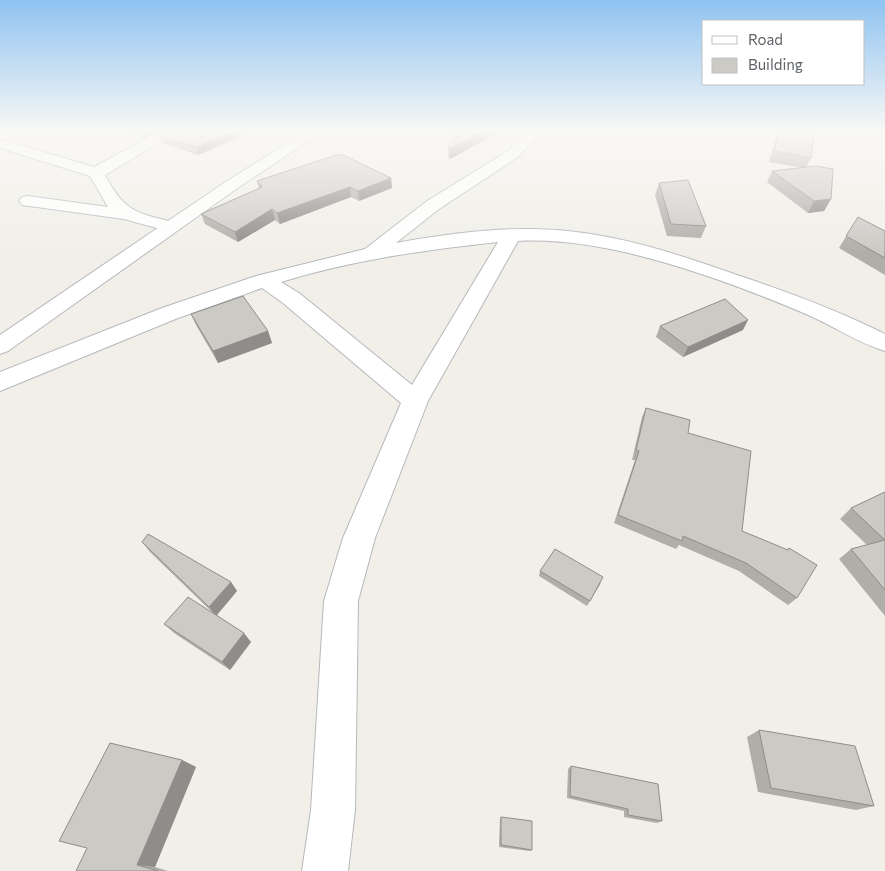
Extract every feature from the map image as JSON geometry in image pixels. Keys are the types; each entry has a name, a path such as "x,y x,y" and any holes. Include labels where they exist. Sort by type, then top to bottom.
{"street":[{"path":"88,171 96,173 105,191 123,214"},
{"path":"96,173 100,171"},
{"path":"0,346 254,171"},
{"path":"371,254 433,205 486,171"},
{"path":"28,201 123,214 170,227"},
{"path":"0,382 164,314 263,280 371,254 438,242 511,236 543,235 570,237 678,260 799,303 883,344"},
{"path":"325,871 333,810 342,601 359,538 415,402 511,236"},
{"path":"263,280 291,298 415,402"}],"building":[{"path":"288,171 376,171 391,178 358,191 350,187 277,213 272,209 235,232 201,214 262,187 257,181"},
{"path":"772,171 833,171 831,199 814,201"},
{"path":"688,180 706,226 671,224 659,183"},
{"path":"858,217 885,231 885,258 846,236"},
{"path":"243,296 268,331 213,351 191,314"},
{"path":"725,299 748,320 688,347 660,326"},
{"path":"646,408 690,420 688,433 751,451 742,531 788,550 789,548 817,565 797,598 746,563 683,536 682,541 618,515 639,451 636,450"},
{"path":"885,492 885,540 851,508"},
{"path":"148,534 231,582 209,607 142,542"},
{"path":"885,540 885,590 851,549"},
{"path":"555,549 603,577 590,601 540,571"},
{"path":"188,597 244,633 222,662 164,624"},
{"path":"759,730 855,746 874,806 771,788"},
{"path":"110,743 182,760 137,865 158,871 76,871 87,848 59,841"},
{"path":"571,766 658,784 662,821 628,815 628,809 570,796"},
{"path":"501,817 532,821 532,850 501,845"}]}
